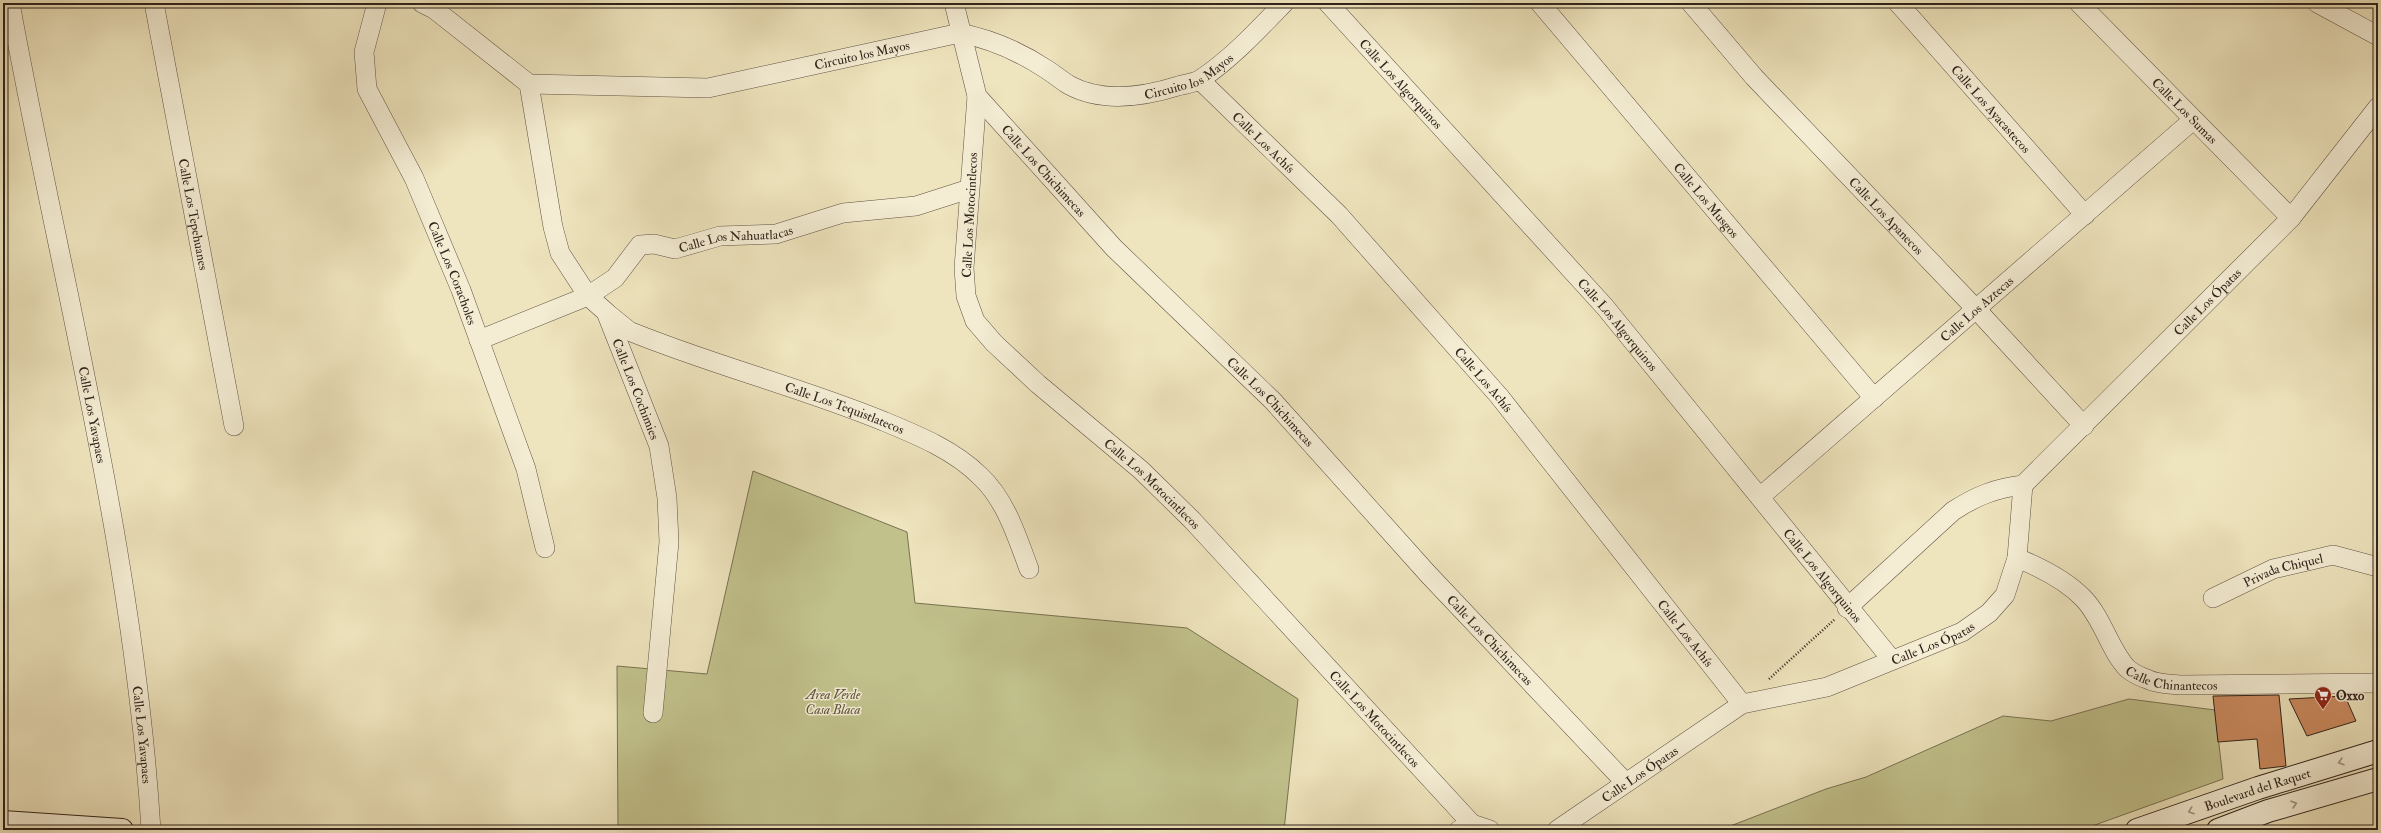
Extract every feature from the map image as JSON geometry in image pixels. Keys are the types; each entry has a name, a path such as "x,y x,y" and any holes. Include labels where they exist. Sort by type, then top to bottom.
{"street":[{"name":"Calle Los Yavapaes","path":"10,3 108,488 146,749 151,830"},
{"name":"Calle Los Tepehuanes","path":"154,3 234,426"},
{"name":"Calle Los Coracholes","path":"377,3 364,52 368,89 414,178 461,290 526,469 545,548"},
{"name":"Calle Los Chichimecas","path":"954,3 960,33 977,96 1114,248 1273,401 1428,574 1625,782"},
{"name":"Circuito los Mayos","path":"529,84 708,88 960,33 979,37 1024,56 1068,84 1085,92 1103,96 1132,96 1165,90 1200,80 1234,52 1284,3"},
{"name":"Calle Los Algorquinos","path":"1328,3 1605,307 1760,497 1847,608 1892,660"},
{"name":"Calle Los Musgos","path":"1540,3 1874,398"},
{"name":"Calle Los Apanecos","path":"1691,3 1754,77 1976,309 2084,426"},
{"name":"Calle Los Ayacastecos","path":"1898,3 2085,215"},
{"name":"Calle Los Sumas","path":"2079,3 2291,218"},
{"path":"2318,3 2378,36"},
{"path":"431,5 529,84"},
{"name":"Calle Los Achís","path":"1200,80 1339,215 1498,396 1742,704"},
{"name":"Calle Los Cochimies","path":"529,84 553,227 560,253 588,296 606,312 660,446 667,498 669,542 653,713"},
{"name":"Calle Los Motocintlecos","path":"977,96 964,268 966,296 975,321 1000,348 1141,470 1192,520 1474,828"},
{"name":"Calle Los Ópatas","path":"1557,830 1625,782 1742,704 1827,687 1962,632 1989,613 2005,595 2017,558 2023,485 2084,426 2291,218 2378,107"},
{"name":"Calle Los Aztecas","path":"1760,497 2193,120"},
{"name":"Calle Los Nahuatlacas","path":"479,340 588,296 615,278 640,245 654,244 675,249 720,236 776,234 843,213 916,206 969,189"},
{"name":"Calle Los Tequistlatecos","path":"606,312 629,331 854,409 916,435 963,462 981,476 994,493 1014,526 1029,569"},
{"path":"1847,608 1953,511 1973,498 1988,492 2023,485"},
{"name":"Privada Chiquel","path":"2213,598 2273,569 2333,554 2378,567"},
{"name":"Calle Chinantecos","path":"2017,558 2064,582 2084,599 2098,616 2128,669 2148,680 2180,685 2378,683"},
{"name":"Boulevard del Raquet","path":"2137,830 2258,788 2378,751"},
{"name":"Boulevard del Raquet","path":"2218,830 2268,811 2378,779"},
{"path":"2258,788 2268,811"},
{"path":"3,822 122,830"}],"path":[{"path":"1765,682 1847,608"}],"green space":[{"name":"Area Verde Casa Blaca","path":"753,471 907,532 915,603 1187,628 1298,699 1284,830 618,830 617,666 707,674"},
{"path":"2129,699 2215,710 2223,779 2081,830 1720,830 1826,789 1866,777 2003,716 2051,721"}],"building":[{"path":"2279,695 2286,766 2260,769 2257,739 2218,742 2213,696"},
{"name":"Oxxo","path":"2345,696 2356,721 2307,736 2289,699"}],"place":[{"name":"Oxxo","path":"2323,710"}]}
